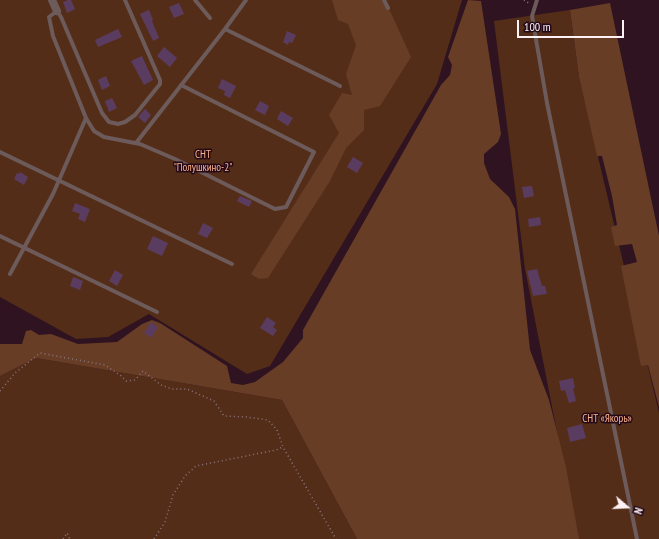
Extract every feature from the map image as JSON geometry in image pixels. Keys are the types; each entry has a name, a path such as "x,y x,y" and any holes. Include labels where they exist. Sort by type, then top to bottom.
{"street":[{"path":"52,0 56,11"}],"lane":[{"path":"125,0 160,80 160,84 134,116 125,122 118,124 110,122 102,113 61,17 56,11 49,17 50,26 86,118 94,131 104,138 136,143 182,162 275,209 286,207 314,152 181,85"},
{"path":"195,0 210,18"},
{"path":"136,143 246,0"},
{"path":"384,0 388,8"},
{"path":"537,0 532,16 547,103 637,539"},
{"path":"225,29 340,86"},
{"path":"10,274 53,194 86,118"},
{"path":"0,152 232,264"},
{"path":"0,236 157,312"}],"path":[{"path":"524,0 535,6"},
{"path":"0,391 15,373 40,353 105,365 126,381 135,380 143,371 161,385 172,389 187,389 214,401 224,416 268,420 278,430 283,447 336,539"},
{"path":"154,539 165,522 173,495 185,476 196,466 276,450 283,447"},
{"path":"63,539 67,533 70,539"}],"green space":[{"name":"СНТ \"Полушкино-2\"","path":"0,0 462,0 437,84 270,366 247,374 149,314 108,337 76,339 0,297"},
{"name":"СНТ «Якорь»","path":"570,10 579,77 659,413 659,539 578,539 525,269 494,21"},
{"path":"36,358 282,400 357,539 0,539 0,376"}],"shaded area":[{"path":"332,0 382,0 391,13 411,57 380,106 364,110 364,130 346,148 330,181 268,278 259,279 251,274 339,133 329,115 342,93 352,95 346,74 356,45 348,24 338,20"},
{"path":"468,0 481,1 501,134 498,142 484,154 484,163 490,179 509,197 515,209 530,350 549,400 566,467 579,539 357,539 282,400 36,358 0,376 0,344 22,344 26,331 31,330 39,335 51,334 78,344 117,342 142,324 152,320 160,323 227,366 231,383 243,385 255,382 283,362 303,338 303,330 441,85 450,75 452,65 448,57"},
{"path":"610,3 659,236 659,407 648,365 641,366 621,266 637,262 632,244 615,246 611,227 617,225 612,196 602,156 597,156 579,77 570,10"}],"building":[{"path":"71,0 75,9 67,13 63,2"},
{"path":"179,3 184,14 174,18 169,7"},
{"path":"149,10 159,38 153,41 140,14"},
{"path":"118,29 122,37 98,47 95,40"},
{"path":"287,31 296,35 292,43 289,42 288,45 283,42"},
{"path":"164,47 177,58 170,67 157,56"},
{"path":"142,56 153,80 144,85 131,61"},
{"path":"106,76 110,86 102,90 98,80"},
{"path":"222,79 236,86 230,98 224,95 225,91 218,88"},
{"path":"112,98 117,108 109,112 105,101"},
{"path":"260,101 269,106 265,115 255,110"},
{"path":"145,109 151,115 145,123 138,117"},
{"path":"281,111 293,118 288,126 277,119"},
{"path":"353,157 363,163 357,173 347,167"},
{"path":"20,172 28,177 24,185 14,179 17,173 19,174"},
{"path":"532,186 534,196 524,198 522,187"},
{"path":"240,196 252,201 249,207 237,201"},
{"path":"75,203 90,209 85,222 78,219 80,214 72,211"},
{"path":"540,217 541,225 529,227 528,219"},
{"path":"203,223 213,228 207,238 198,234"},
{"path":"153,236 168,243 162,256 147,249"},
{"path":"537,269 542,286 545,286 547,294 533,296 527,271"},
{"path":"115,270 123,275 117,286 109,281"},
{"path":"73,277 83,281 80,290 70,286"},
{"path":"267,317 276,323 273,327 277,330 273,336 260,328"},
{"path":"151,322 158,327 151,338 144,333"},
{"path":"573,378 575,388 573,388 576,401 569,403 565,390 561,391 559,381"},
{"path":"582,424 586,438 570,442 567,428"}]}
